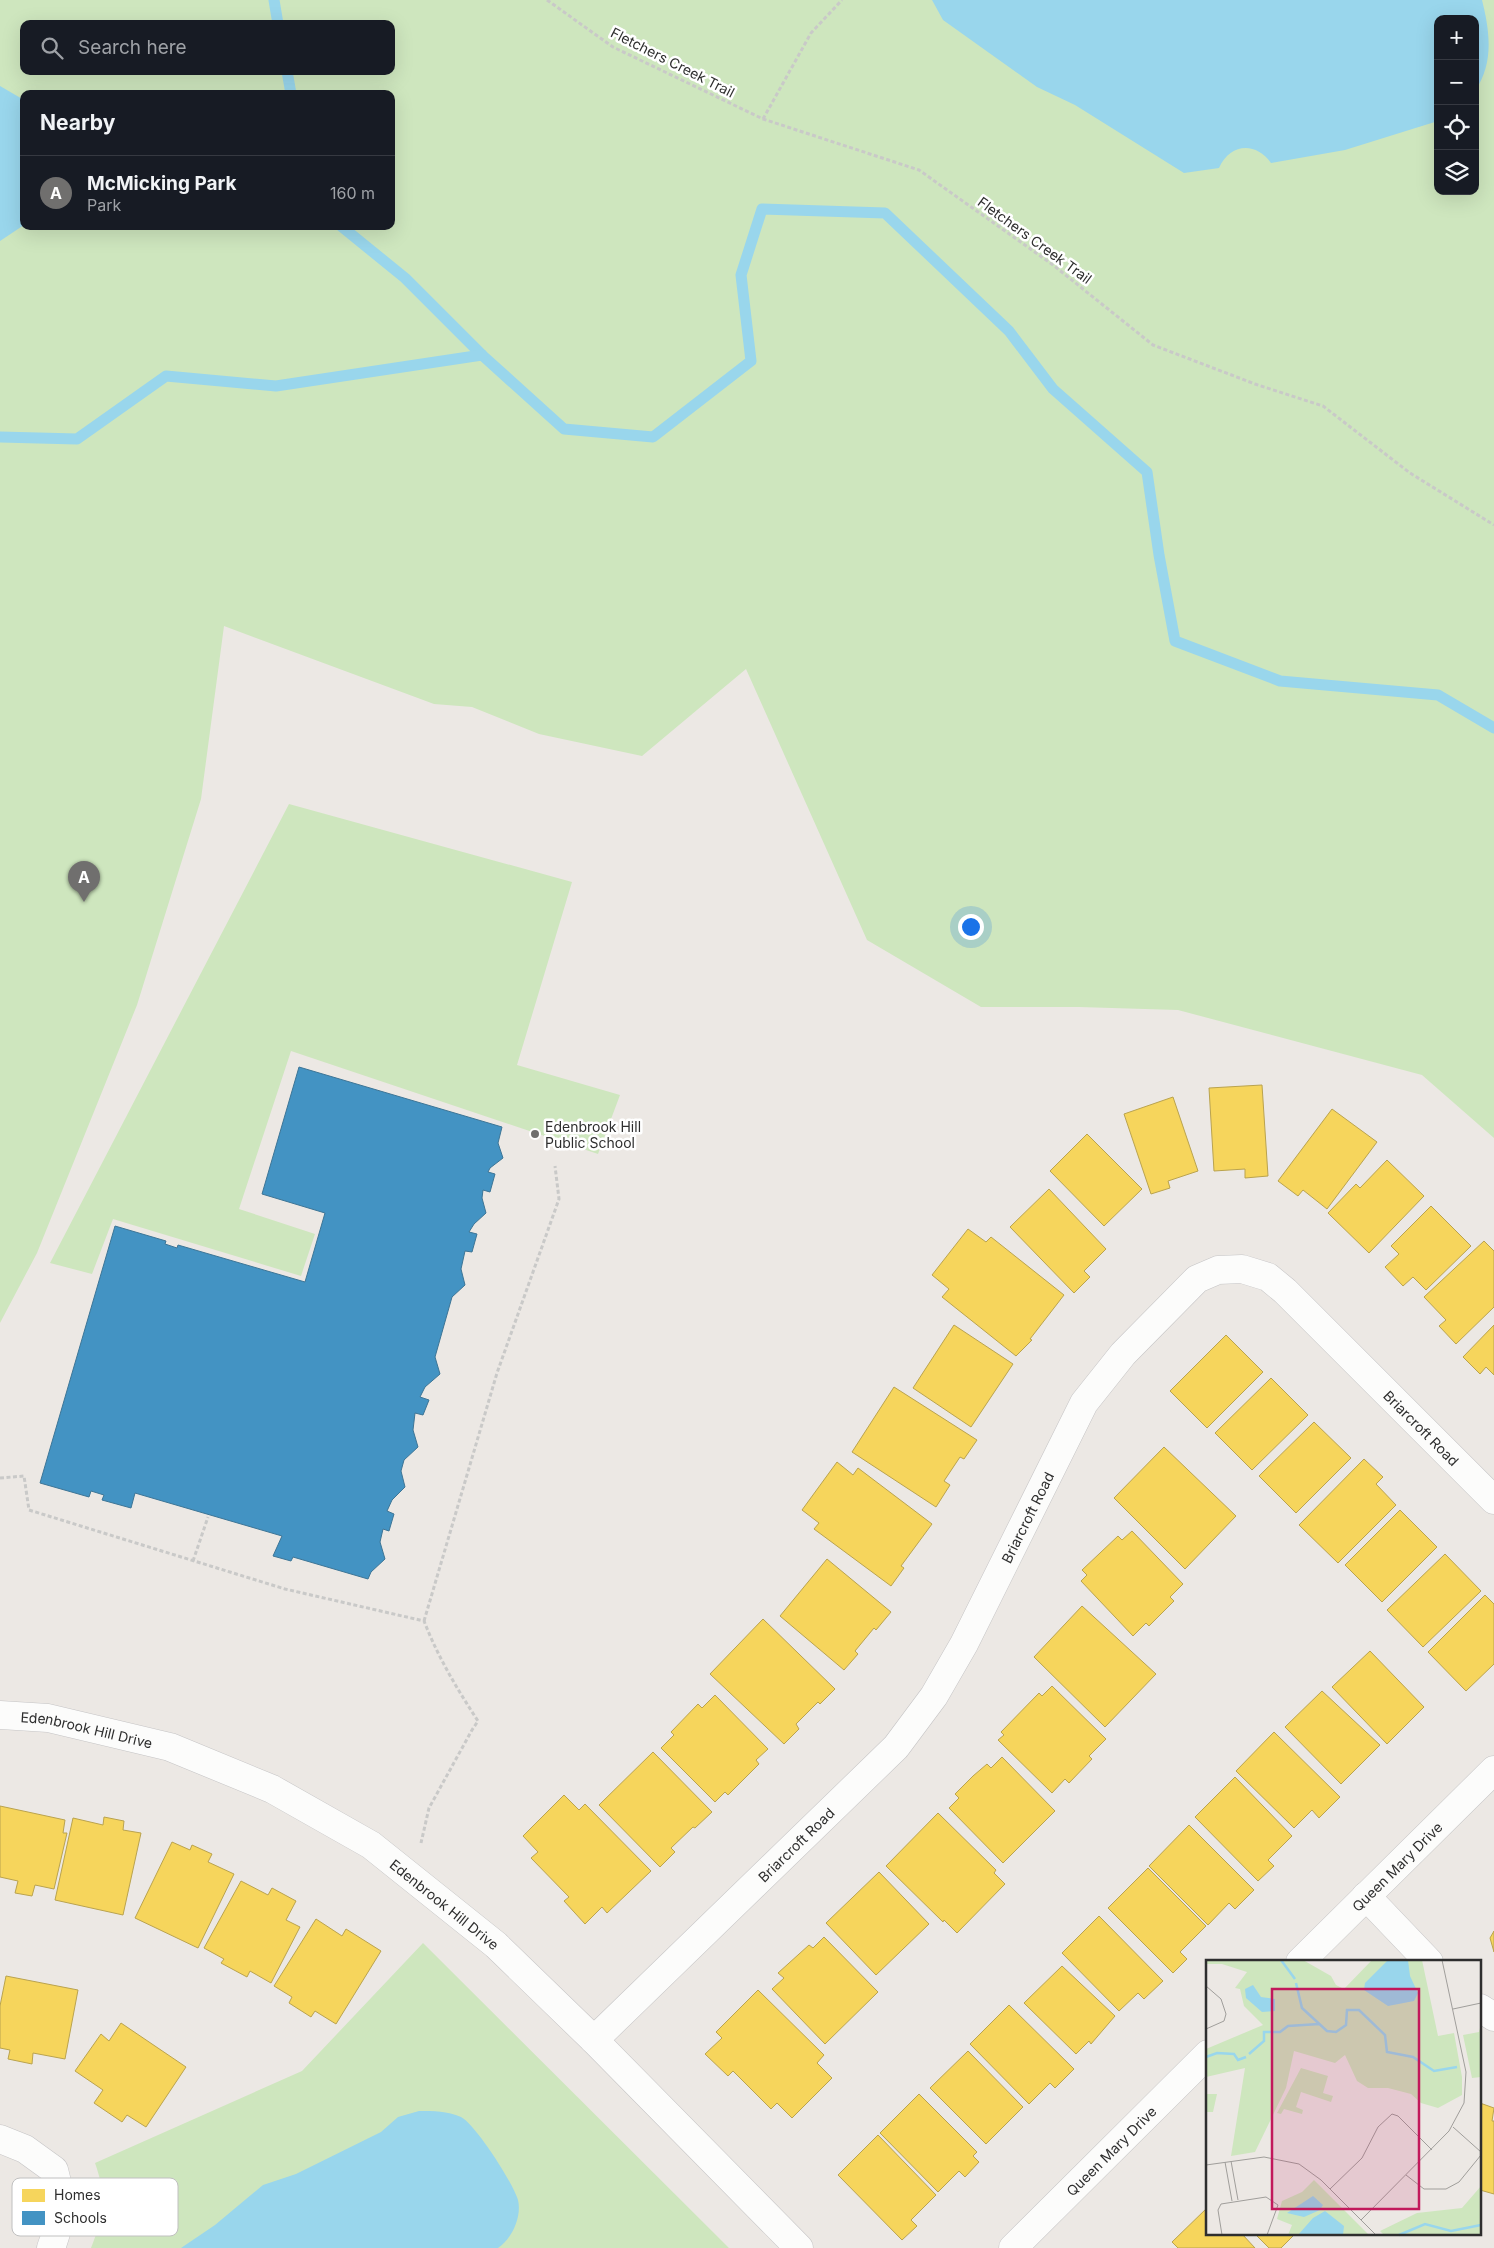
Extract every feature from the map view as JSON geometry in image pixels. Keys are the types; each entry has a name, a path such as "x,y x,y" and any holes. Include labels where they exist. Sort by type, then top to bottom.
{"street":[{"name":"Briarcroft Road","path":"594,2040 896,1747 915,1724 964,1644 1084,1404 1123,1354 1197,1279 1218,1270 1242,1269 1268,1277 1285,1291 1494,1500"},
{"name":"Edenbrook Hill Drive","path":"0,1715 48,1718 170,1747 272,1788 371,1845 496,1944 594,2040 799,2248"},
{"name":"Queen Mary Drive","path":"1302,1960 1494,1770"},
{"path":"1366,1896 1427,1960"},
{"path":"1482,2009 1494,2017"},
{"name":"Queen Mary Drive","path":"1013,2248 1206,2056"},
{"path":"0,2139 25,2149 54,2170 56,2178"},
{"path":"51,2248 56,2236"}],"path":[{"name":"Fletchers Creek Trail","path":"547,0 613,47 763,119 920,170 1053,265 1153,345 1255,384 1323,406 1410,473 1494,525"},
{"path":"763,119 811,33 842,0"},
{"path":"414,1878 429,1808 478,1721 434,1648 424,1621 497,1373 559,1199 554,1166"},
{"path":"0,1478 24,1476 29,1510 285,1589 424,1621"},
{"path":"193,1561 208,1517"}],"green space":[{"path":"0,0 1494,0 1494,1138 1422,1075 1178,1010 981,1007 867,940 746,669 642,756 539,734 472,707 434,704 224,626 201,799 137,1005 37,1253 0,1323"},
{"path":"289,804 572,882 517,1065 620,1095 598,1154 291,1051 239,1209 315,1234 301,1276 113,1219 92,1274 50,1263"},
{"path":"423,1943 729,2248 91,2248 95,2236 178,2236 178,2178 100,2178 95,2163 302,2071"}],"water":[{"path":"932,0 1482,0 1489,47 1485,69 1479,84 1479,15 1434,15 1434,122 1345,150 1271,163 1258,151 1243,148 1230,154 1219,168 1184,173 1075,105 1037,87 943,20"},
{"path":"0,86 20,98 20,228 0,241"},
{"path":"419,2111 446,2112 461,2117 468,2122 484,2142 509,2181 518,2200 519,2213 512,2233 498,2248 181,2248 215,2225 263,2185 296,2174 381,2132 398,2117"}],"building: Homes":[{"path":"1262,1085 1268,1176 1245,1178 1245,1169 1214,1171 1209,1088"},
{"path":"1173,1097 1198,1171 1168,1181 1170,1188 1151,1194 1124,1114"},
{"path":"1332,1109 1377,1142 1327,1209 1303,1190 1298,1196 1278,1181"},
{"path":"1087,1134 1142,1189 1104,1226 1050,1171"},
{"path":"1387,1160 1424,1196 1369,1253 1328,1213 1356,1184 1360,1188"},
{"path":"1049,1189 1106,1249 1084,1271 1090,1277 1074,1293 1010,1227"},
{"path":"1431,1206 1471,1246 1426,1290 1413,1277 1403,1286 1385,1267 1399,1254 1391,1246"},
{"path":"968,1229 986,1242 991,1237 1064,1295 1030,1339 1032,1340 1016,1356 942,1297 949,1289 932,1275"},
{"path":"1484,1241 1494,1251 1494,1307 1456,1344 1439,1326 1446,1320 1424,1297"},
{"path":"954,1325 1013,1364 971,1427 913,1388"},
{"path":"1494,1325 1494,1375 1486,1367 1480,1374 1463,1357"},
{"path":"1226,1335 1263,1372 1207,1428 1170,1391"},
{"path":"1271,1378 1308,1415 1252,1470 1215,1433"},
{"path":"894,1387 977,1440 964,1459 960,1457 944,1481 950,1485 936,1507 852,1452"},
{"path":"1314,1422 1351,1458 1296,1513 1259,1476"},
{"path":"1164,1447 1236,1516 1185,1569 1114,1498"},
{"path":"1364,1459 1383,1477 1376,1484 1396,1505 1338,1563 1299,1525"},
{"path":"837,1462 853,1475 858,1468 932,1524 901,1566 904,1568 891,1586 814,1529 819,1523 802,1510"},
{"path":"1400,1510 1437,1547 1382,1602 1345,1565"},
{"path":"1132,1531 1183,1584 1170,1597 1174,1601 1149,1626 1146,1623 1133,1636 1081,1581 1087,1575 1082,1570 1118,1536 1122,1540"},
{"path":"1445,1554 1481,1591 1423,1647 1387,1610"},
{"path":"827,1559 891,1612 876,1630 874,1628 855,1651 858,1654 844,1670 780,1616"},
{"path":"1485,1595 1494,1604 1494,1664 1466,1691 1428,1652"},
{"path":"1082,1606 1156,1674 1105,1727 1034,1657"},
{"path":"763,1619 835,1689 820,1704 818,1702 796,1724 799,1729 784,1744 710,1674"},
{"path":"1370,1651 1424,1707 1387,1744 1332,1687"},
{"path":"1052,1686 1106,1739 1089,1756 1092,1759 1069,1783 1065,1779 1052,1793 998,1740 1004,1735 1001,1732 1039,1693 1042,1696"},
{"path":"1322,1691 1380,1745 1341,1784 1285,1727"},
{"path":"715,1695 768,1749 756,1760 759,1764 728,1795 725,1792 715,1802 661,1748 674,1735 671,1732 698,1704 702,1708"},
{"path":"1274,1732 1340,1797 1319,1818 1312,1810 1294,1828 1236,1771"},
{"path":"653,1752 712,1812 671,1848 675,1852 660,1867 599,1805"},
{"path":"1002,1757 1055,1811 1003,1863 949,1808 959,1798 955,1794 973,1776 987,1764 991,1768"},
{"path":"1235,1777 1292,1836 1268,1860 1274,1866 1258,1881 1195,1817"},
{"path":"564,1795 579,1810 585,1804 651,1871 607,1913 602,1907 585,1924 564,1901 569,1897 531,1858 538,1852 523,1836"},
{"path":"0,1806 65,1820 63,1833 67,1833 54,1889 35,1885 32,1896 15,1893 18,1881 0,1877"},
{"path":"938,1813 996,1870 994,1873 1005,1884 957,1933 944,1920 943,1922 886,1866"},
{"path":"104,1817 124,1821 123,1830 141,1833 123,1915 55,1900 73,1818 103,1825"},
{"path":"1189,1825 1254,1890 1235,1909 1229,1903 1208,1925 1149,1866"},
{"path":"172,1842 190,1850 192,1845 212,1854 208,1862 234,1874 198,1948 135,1918"},
{"path":"1148,1868 1206,1926 1180,1952 1187,1959 1173,1973 1108,1908"},
{"path":"879,1872 929,1924 876,1975 826,1923"},
{"path":"241,1881 268,1895 272,1888 296,1901 286,1920 300,1927 271,1983 250,1971 247,1977 221,1963 224,1959 204,1948"},
{"path":"1099,1916 1163,1981 1144,1999 1138,1993 1119,2011 1062,1953"},
{"path":"316,1919 342,1936 346,1929 381,1951 336,2024 315,2011 311,2017 289,2003 292,1997 274,1986"},
{"path":"1494,1931 1494,1952 1490,1938"},
{"path":"824,1937 878,1992 825,2044 772,1989 784,1978 778,1973 809,1945 813,1948"},
{"path":"1062,1966 1115,2016 1091,2044 1089,2041 1076,2054 1024,2003"},
{"path":"6,1976 78,1990 65,2059 33,2053 32,2064 8,2059 10,2050 0,2048 0,2006"},
{"path":"758,1990 824,2055 817,2063 832,2078 792,2118 777,2103 771,2109 733,2071 728,2076 705,2054 722,2038 716,2032"},
{"path":"1009,2005 1074,2069 1055,2088 1050,2083 1029,2104 970,2044"},
{"path":"121,2023 186,2067 146,2127 127,2115 122,2122 94,2103 103,2090 75,2071 101,2034 109,2041"},
{"path":"968,2051 1023,2107 986,2144 930,2088"},
{"path":"919,2094 977,2152 973,2156 979,2162 965,2177 959,2171 938,2192 880,2133"},
{"path":"1482,2104 1494,2108 1492,2121 1494,2121 1494,2194 1482,2191"},
{"path":"878,2135 936,2195 911,2220 917,2226 902,2240 838,2175"},
{"path":"1206,2209 1206,2236 1244,2236 1255,2248 1178,2248 1172,2242"},
{"path":"1257,2236 1293,2236 1281,2248 1269,2248"}],"building: Schools":[{"path":"299,1067 502,1127 498,1143 503,1158 490,1168 488,1172 495,1174 490,1192 483,1190 482,1198 486,1213 474,1224 469,1232 477,1234 472,1252 465,1251 461,1269 465,1285 452,1297 435,1357 440,1374 425,1387 420,1397 429,1400 423,1415 415,1413 413,1430 418,1447 404,1460 401,1471 405,1487 392,1500 387,1511 394,1514 389,1531 383,1529 380,1542 385,1559 371,1572 368,1579 293,1557 291,1561 273,1556 282,1536 135,1493 131,1508 102,1500 104,1495 91,1491 89,1497 40,1483 115,1226 166,1241 165,1244 177,1248 178,1245 305,1282 325,1213 262,1194"}],"waterway":[{"path":"274,0 277,20"},
{"path":"288,75 290,90"},
{"path":"346,230 405,278 482,355 564,429 653,437 751,361 741,275 762,209 885,213 1009,331 1053,389 1147,472 1159,555 1175,641 1280,681 1438,695 1494,728"},
{"path":"0,437 77,439 166,376 276,386 482,355"}],"place":[{"name":"McMicking Park","path":"84,902"},
{"name":"Edenbrook Hill Public School","path":"535,1134"}]}
